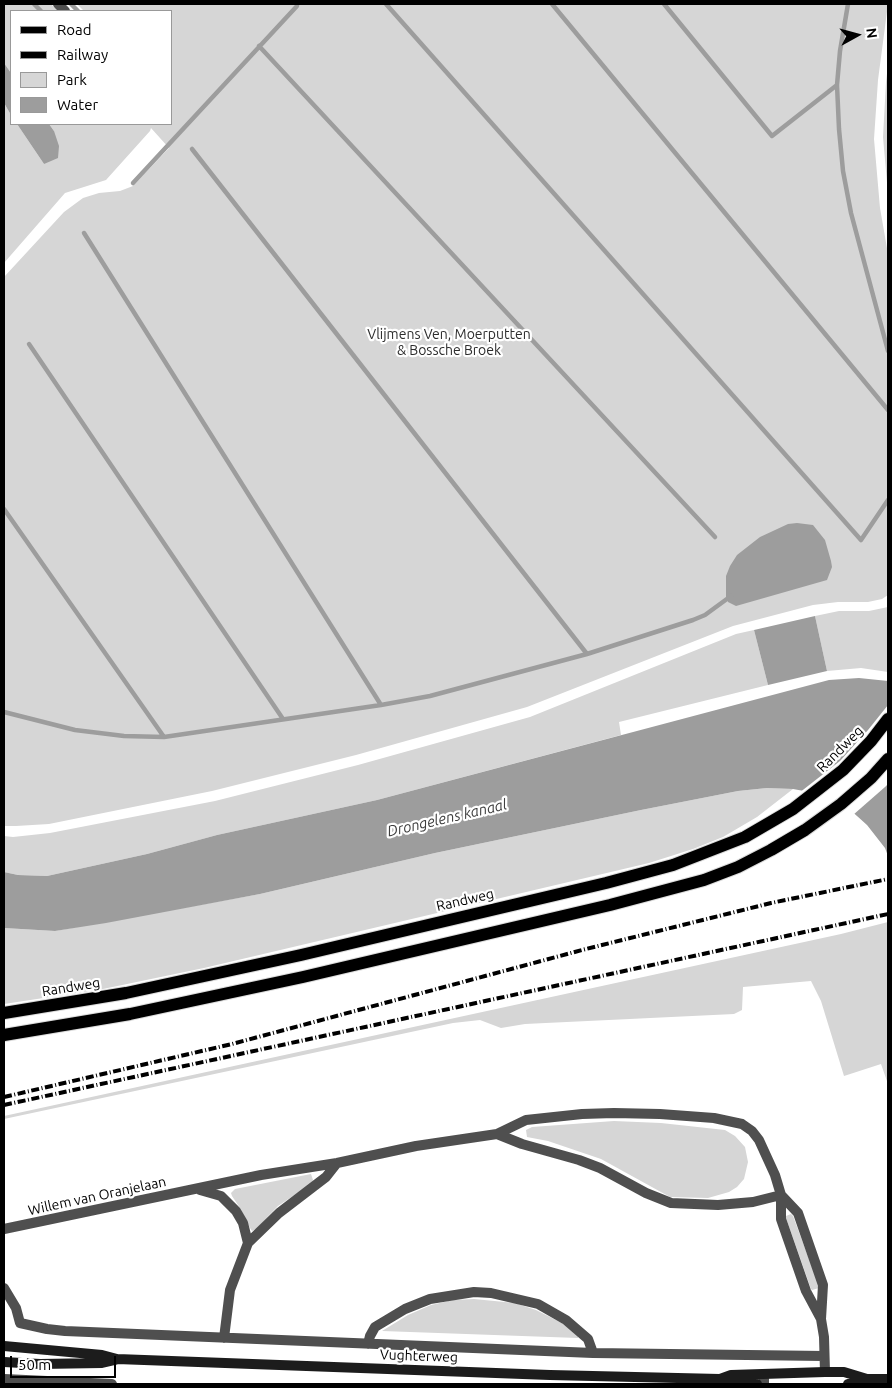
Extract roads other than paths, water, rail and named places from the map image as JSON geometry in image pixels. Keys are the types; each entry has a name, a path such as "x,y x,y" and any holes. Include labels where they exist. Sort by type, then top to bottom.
{"main road":[{"name":"Randweg","path":"4,1013 126,993 292,957 614,881 698,856 745,837 793,809 830,782 856,758 888,719"},
{"path":"4,1035 130,1014 304,977 704,880 771,850 805,830 856,791 888,759"},
{"name":"Vughterweg","path":"4,1346 102,1355 117,1359 540,1375 720,1379 757,1384"},
{"name":"Vughterweg","path":"4,1362 40,1364 102,1363 117,1359"},
{"name":"Vughterweg","path":"720,1379 731,1375 764,1379 825,1372 844,1372 867,1379"},
{"name":"Vughterweg","path":"848,1384 867,1379 888,1379"}],"street":[{"name":"Willem van Oranjelaan","path":"4,1229 261,1175 337,1163 416,1146 497,1134 526,1120 582,1114 660,1114 728,1120 742,1124 752,1131 759,1140 781,1195 781,1219 806,1291 821,1320"},
{"path":"497,1134 522,1144 600,1168 646,1193 671,1203 718,1205 753,1202 781,1195"},
{"path":"224,1338 230,1290 248,1243 279,1213 326,1177 337,1163"},
{"name":"Willem van Oranjelaan","path":"196,1189 221,1196 236,1211 243,1223 248,1243"},
{"name":"Willem van Oranjelaan","path":"781,1195 798,1213 823,1285 821,1320 825,1372"},
{"name":"Vughterweg","path":"4,1288 16,1308 20,1323 47,1329 593,1353 824,1356"},
{"name":"Vughterweg","path":"368,1344 370,1336 376,1327 405,1309 430,1299 474,1292 491,1293 538,1304 566,1320 588,1339 593,1353"},
{"path":"4,1379 112,1384"}],"water":[{"path":"4,63 10,72 10,113 4,103"},
{"path":"18,125 50,125 54,131 59,146 58,158 44,164"},
{"path":"788,524 813,525 825,540 832,567 827,580 736,606 728,602 726,597 726,576 737,555 760,537"},
{"path":"815,616 827,671 768,685 754,630"},
{"name":"Drongelens kanaal","path":"859,678 888,681 888,856 885,848 867,825 847,807 815,793 793,789 767,788 738,791 641,810 435,853 260,894 106,923 55,931 4,928 4,872 18,875 47,876 147,854 217,835 377,800 829,680"}],"waterway":[{"path":"34,4 40,10"},
{"path":"71,4 77,10"},
{"path":"386,4 861,540 888,500"},
{"path":"552,4 888,410"},
{"path":"664,4 772,136 837,85"},
{"path":"848,4 840,51 837,85 843,171 851,213 888,351"},
{"path":"133,183 297,6"},
{"path":"259,46 715,537"},
{"path":"192,149 587,654"},
{"path":"84,233 381,705"},
{"path":"29,344 283,719"},
{"path":"4,509 164,737"},
{"path":"4,712 75,730 124,736 164,737 381,705 430,696 587,654 693,620 705,615 731,596"}],"railway":[{"path":"4,1097 232,1044 582,950 771,903 888,879"},
{"path":"4,1105 888,914"}],"park label":[{"name":"Vlijmens Ven, Moerputten & Bossche Broek","path":"449,342"}]}
